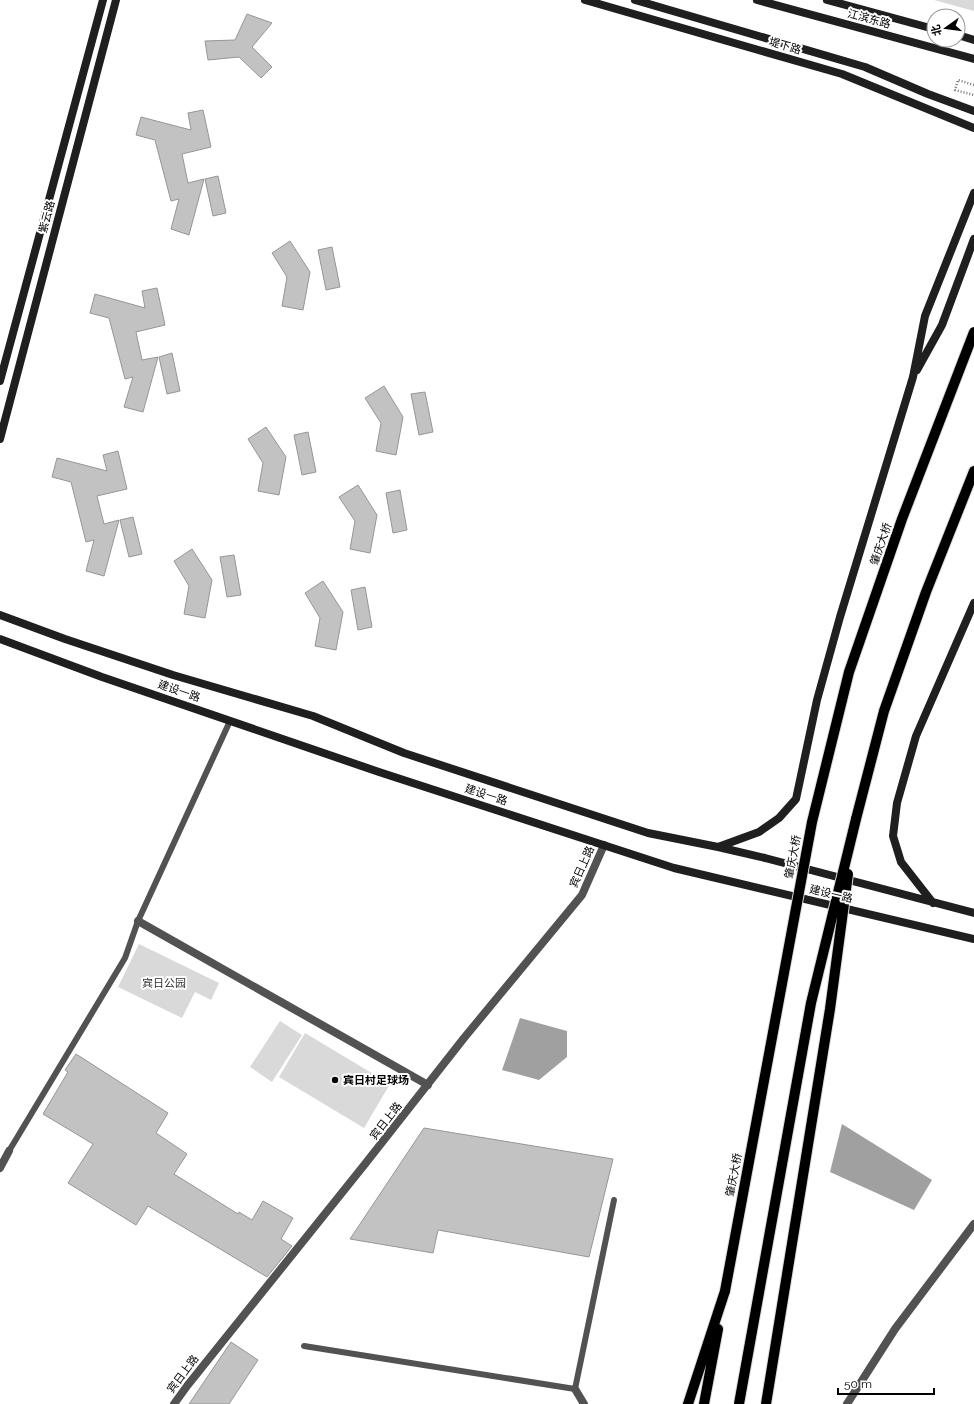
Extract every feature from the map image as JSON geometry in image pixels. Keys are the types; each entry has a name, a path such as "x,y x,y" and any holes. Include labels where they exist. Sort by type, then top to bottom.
{"main road":[{"name":"肇庆大桥","path":"704,1404 812,822 849,672 902,519 974,332"},
{"path":"738,1404 811,1003 856,819 884,711 926,592 974,471"},
{"path":"766,1404 830,1009 856,819"},
{"path":"688,1404 724,1291"}],"street":[{"name":"紫云路","path":"0,381 103,0"},
{"name":"紫云路","path":"0,439 116,0"},
{"name":"堤下路","path":"584,0 842,74 974,128"},
{"name":"堤下路","path":"635,0 865,67 928,94 974,111"},
{"name":"江滨东路","path":"757,0 974,58"},
{"name":"江滨东路","path":"827,0 926,27"},
{"path":"718,847 758,832 779,818 796,798 817,700 838,625 913,377 925,316 974,193"},
{"path":"913,377 942,325 974,240"},
{"path":"933,903 901,862 893,836 896,810 916,736 974,603"},
{"name":"建设一路","path":"0,615 65,639 173,675 313,716 404,753 648,832 718,847 841,877 974,913"},
{"name":"建设一路","path":"0,639 102,677 378,772 674,868 974,939"},
{"name":"宾日上路","path":"174,1404 464,1038 582,895 604,845"},
{"path":"138,921 428,1085"},
{"path":"0,1168 9,1151"},
{"path":"847,1404 895,1329 974,1224"},
{"path":"575,1389 584,1404"}],"lane":[{"path":"9,1151 125,958 138,921 230,721"},
{"path":"304,1346 575,1389 614,1200"}],"path":[{"path":"974,85 958,80 955,90 974,95"}],"green space":[{"path":"934,0 974,0 974,11"},
{"name":"宾日公园","path":"139,944 219,983 211,1000 195,992 182,1018 118,987"},
{"path":"280,1021 302,1035 272,1082 250,1067"},
{"name":"宾日村足球场","path":"305,1033 390,1084 364,1128 279,1077"}],"shaded area":[{"path":"520,1018 567,1031 567,1057 539,1080 502,1070"},
{"path":"842,1124 932,1180 914,1210 830,1172"}],"building":[{"path":"247,14 272,23 252,47 272,67 261,78 239,57 208,60 205,41 235,40"},
{"path":"203,110 211,147 182,154 188,183 204,179 189,235 171,229 179,199 171,201 155,140 136,135 141,117 191,130 188,113"},
{"path":"218,176 226,213 213,216 205,179"},
{"path":"290,241 310,272 303,310 282,306 287,277 272,253"},
{"path":"332,247 340,287 326,290 318,250"},
{"path":"157,288 165,325 136,332 142,360 158,357 143,412 124,407 133,377 125,379 109,318 90,313 95,294 145,308 142,291"},
{"path":"172,353 180,391 167,394 159,357"},
{"path":"384,386 403,417 396,455 376,451 381,423 365,398"},
{"path":"425,392 433,432 419,435 411,394"},
{"path":"266,427 286,457 279,495 258,491 263,463 248,439"},
{"path":"308,432 316,472 302,475 294,435"},
{"path":"118,451 127,489 97,496 104,524 119,520 104,576 86,571 94,540 86,542 71,482 52,477 57,458 107,471 103,455"},
{"path":"358,485 377,515 370,553 350,549 355,521 339,497"},
{"path":"400,490 407,530 393,533 386,493"},
{"path":"133,517 142,554 129,557 120,520"},
{"path":"192,549 212,580 205,618 184,614 189,586 174,561"},
{"path":"234,555 241,595 227,597 220,557"},
{"path":"323,581 343,612 336,650 315,646 320,618 305,593"},
{"path":"365,587 372,627 358,630 351,590"},
{"path":"76,1054 168,1113 156,1133 187,1154 174,1174 238,1214 239,1212 252,1220 263,1201 293,1218 281,1239 292,1246 267,1277 148,1206 136,1225 68,1183 93,1144 43,1114 68,1072 65,1070"},
{"path":"424,1128 613,1159 589,1257 438,1230 433,1253 350,1239"},
{"path":"231,1342 258,1360 229,1404 189,1404"}],"place":[{"name":"宾日村足球场","path":"335,1080"}]}
